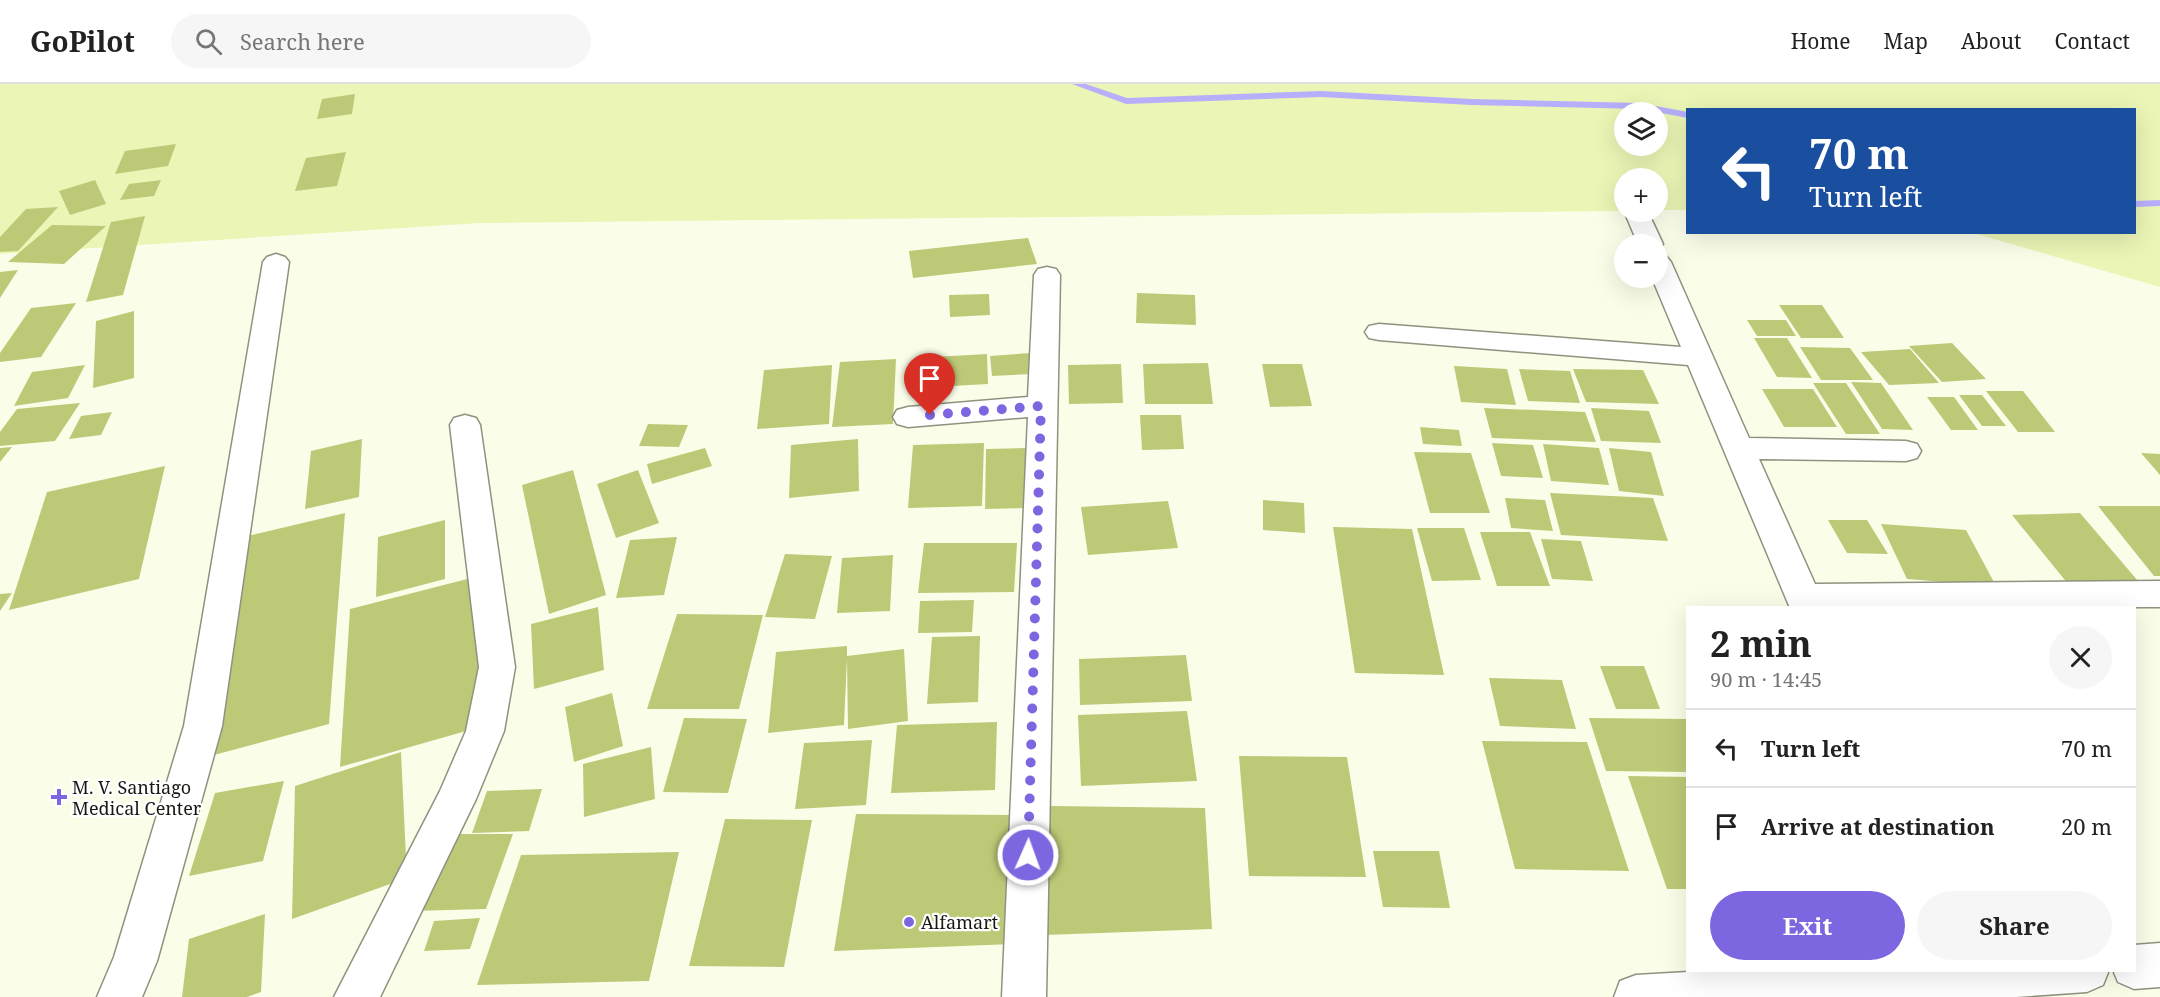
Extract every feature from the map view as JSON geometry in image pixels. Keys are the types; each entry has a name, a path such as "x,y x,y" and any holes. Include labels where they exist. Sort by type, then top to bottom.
{"street":[{"path":"119,997 135,961 203,726 276,262"},
{"path":"1024,997 1041,406 1047,275"},
{"path":"1668,285 1806,602 2160,594"},
{"path":"1379,332 1699,357"},
{"path":"908,417 1041,406"},
{"path":"356,997 456,799 485,731 497,667 465,425"},
{"path":"1738,448 1906,451"},
{"path":"2136,967 2160,965"},
{"path":"1636,997 2038,972"}],"green space":[{"path":"0,84 2160,84 2160,287 1976,234 2136,234 2136,108 1686,108 1686,210 1668,210 1668,168 1614,168 1614,211 480,223 0,254"}],"building":[{"path":"355,94 352,114 317,119 322,99"},
{"path":"176,144 168,166 115,174 125,151"},
{"path":"346,152 337,186 295,191 306,158"},
{"path":"95,180 106,204 70,215 59,191"},
{"path":"161,180 154,196 120,200 129,184"},
{"path":"58,207 18,251 0,252 0,237 26,209"},
{"path":"145,216 123,295 86,302 111,222"},
{"path":"52,225 106,226 64,264 8,262"},
{"path":"1028,238 1037,264 913,278 909,251"},
{"path":"18,270 0,298 0,272"},
{"path":"1137,293 1195,295 1196,325 1136,323"},
{"path":"989,294 990,315 950,317 949,295"},
{"path":"76,303 41,357 0,362 0,353 31,308"},
{"path":"1779,305 1822,305 1844,338 1801,338"},
{"path":"134,311 134,378 93,388 96,321"},
{"path":"1747,320 1786,320 1796,336 1757,336"},
{"path":"1754,338 1787,338 1812,378 1777,377"},
{"path":"1952,343 1986,379 1942,382 1909,346"},
{"path":"1800,347 1850,348 1873,380 1821,380"},
{"path":"1910,349 1939,383 1889,385 1861,352"},
{"path":"1030,353 1032,374 992,376 990,356"},
{"path":"987,354 988,384 933,387 933,357"},
{"path":"896,359 893,424 832,427 840,362"},
{"path":"1208,363 1213,404 1145,404 1143,364"},
{"path":"1121,364 1123,403 1069,404 1068,365"},
{"path":"1262,364 1302,364 1312,406 1270,407"},
{"path":"85,365 68,398 14,406 32,372"},
{"path":"832,365 829,424 757,429 764,370"},
{"path":"1454,366 1507,369 1516,405 1461,402"},
{"path":"1519,369 1570,371 1580,403 1528,401"},
{"path":"1573,369 1643,370 1659,404 1586,402"},
{"path":"1851,382 1881,383 1913,430 1882,429"},
{"path":"1813,383 1846,383 1880,434 1846,434"},
{"path":"1762,389 1813,389 1837,427 1784,427"},
{"path":"1986,391 2023,391 2055,432 2018,432"},
{"path":"1959,395 1982,395 2006,426 1982,426"},
{"path":"1927,397 1954,397 1978,430 1951,430"},
{"path":"80,403 55,441 0,446 0,432 17,409"},
{"path":"1484,408 1585,412 1596,442 1492,438"},
{"path":"1591,408 1649,411 1661,443 1601,441"},
{"path":"112,412 101,435 69,439 81,416"},
{"path":"1140,415 1181,415 1184,449 1142,450"},
{"path":"648,424 688,425 679,447 639,446"},
{"path":"1420,427 1459,430 1462,446 1423,444"},
{"path":"362,439 359,497 305,509 311,451"},
{"path":"858,439 859,491 789,498 791,445"},
{"path":"984,443 982,506 908,508 913,445"},
{"path":"1492,443 1533,445 1543,478 1501,476"},
{"path":"1543,444 1599,448 1609,485 1551,481"},
{"path":"12,447 0,462 0,448"},
{"path":"705,448 712,466 652,484 647,464"},
{"path":"1026,448 1026,508 985,509 986,449"},
{"path":"1609,448 1651,452 1664,496 1619,491"},
{"path":"1414,452 1471,453 1490,513 1430,513"},
{"path":"2141,453 2160,454 2160,475"},
{"path":"165,466 139,579 9,610 47,492"},
{"path":"573,470 606,595 549,614 522,485"},
{"path":"638,470 659,523 616,538 597,484"},
{"path":"1550,493 1653,498 1668,541 1561,535"},
{"path":"1505,498 1545,500 1553,531 1511,528"},
{"path":"1263,500 1304,503 1305,533 1263,530"},
{"path":"1168,501 1178,548 1088,555 1081,507"},
{"path":"2098,506 2160,506 2160,576 2154,576"},
{"path":"345,513 329,724 214,755 248,536"},
{"path":"2080,513 2144,588 2073,590 2012,515"},
{"path":"445,520 445,579 376,597 378,537"},
{"path":"1828,520 1867,520 1888,554 1847,553"},
{"path":"1881,524 1966,530 1996,586 1907,579"},
{"path":"1333,527 1412,529 1444,675 1355,673"},
{"path":"1417,528 1464,528 1481,580 1432,581"},
{"path":"1480,532 1530,532 1550,586 1497,586"},
{"path":"677,537 664,595 616,598 630,540"},
{"path":"1541,539 1581,541 1593,581 1552,579"},
{"path":"924,543 1017,543 1014,592 918,593"},
{"path":"785,554 832,556 815,619 765,617"},
{"path":"893,555 890,611 837,613 842,558"},
{"path":"475,577 480,727 340,767 350,609"},
{"path":"12,593 0,611 0,594"},
{"path":"974,600 972,632 918,633 920,601"},
{"path":"598,607 604,670 534,689 531,624"},
{"path":"677,614 763,615 739,709 647,709"},
{"path":"980,636 978,702 927,704 932,637"},
{"path":"847,646 847,656 904,649 908,721 848,729 847,658 844,725 768,733 776,652"},
{"path":"1186,655 1192,701 1080,705 1079,659"},
{"path":"1600,666 1644,666 1660,709 1616,709"},
{"path":"1489,678 1562,680 1576,729 1500,726"},
{"path":"612,693 623,746 574,762 565,707"},
{"path":"1187,711 1197,781 1081,786 1078,715"},
{"path":"684,718 747,719 728,793 663,792"},
{"path":"1589,718 1686,719 1686,772 1606,771"},
{"path":"997,722 995,790 891,793 897,725"},
{"path":"872,740 866,805 795,809 804,743"},
{"path":"1482,741 1587,742 1629,871 1515,869"},
{"path":"651,747 655,799 584,817 583,764"},
{"path":"401,752 407,878 292,919 295,786"},
{"path":"1239,756 1347,757 1366,877 1249,876"},
{"path":"1628,776 1686,777 1686,889 1667,889"},
{"path":"284,781 263,861 189,876 215,793"},
{"path":"542,789 529,831 472,833 487,791"},
{"path":"1050,806 1205,808 1212,929 1045,935"},
{"path":"856,814 1026,815 1013,944 834,951"},
{"path":"725,819 812,820 784,967 689,966"},
{"path":"444,834 513,834 486,909 413,911"},
{"path":"1373,851 1439,851 1450,908 1383,907"},
{"path":"679,852 649,981 477,985 521,855"},
{"path":"265,914 261,992 247,997 182,997 189,939"},
{"path":"480,918 470,949 424,951 434,921"}],"waterway":[{"path":"1077,84 1126,101 1321,94 1472,102 1640,106 1686,115"},
{"path":"2136,204 2160,203"}],"place":[{"name":"M. V. Santiago Medical Center","path":"59,797"},
{"name":"Alfamart","path":"909,922"}],"route":[{"path":"930,415 1041,406 1028,855"}]}
